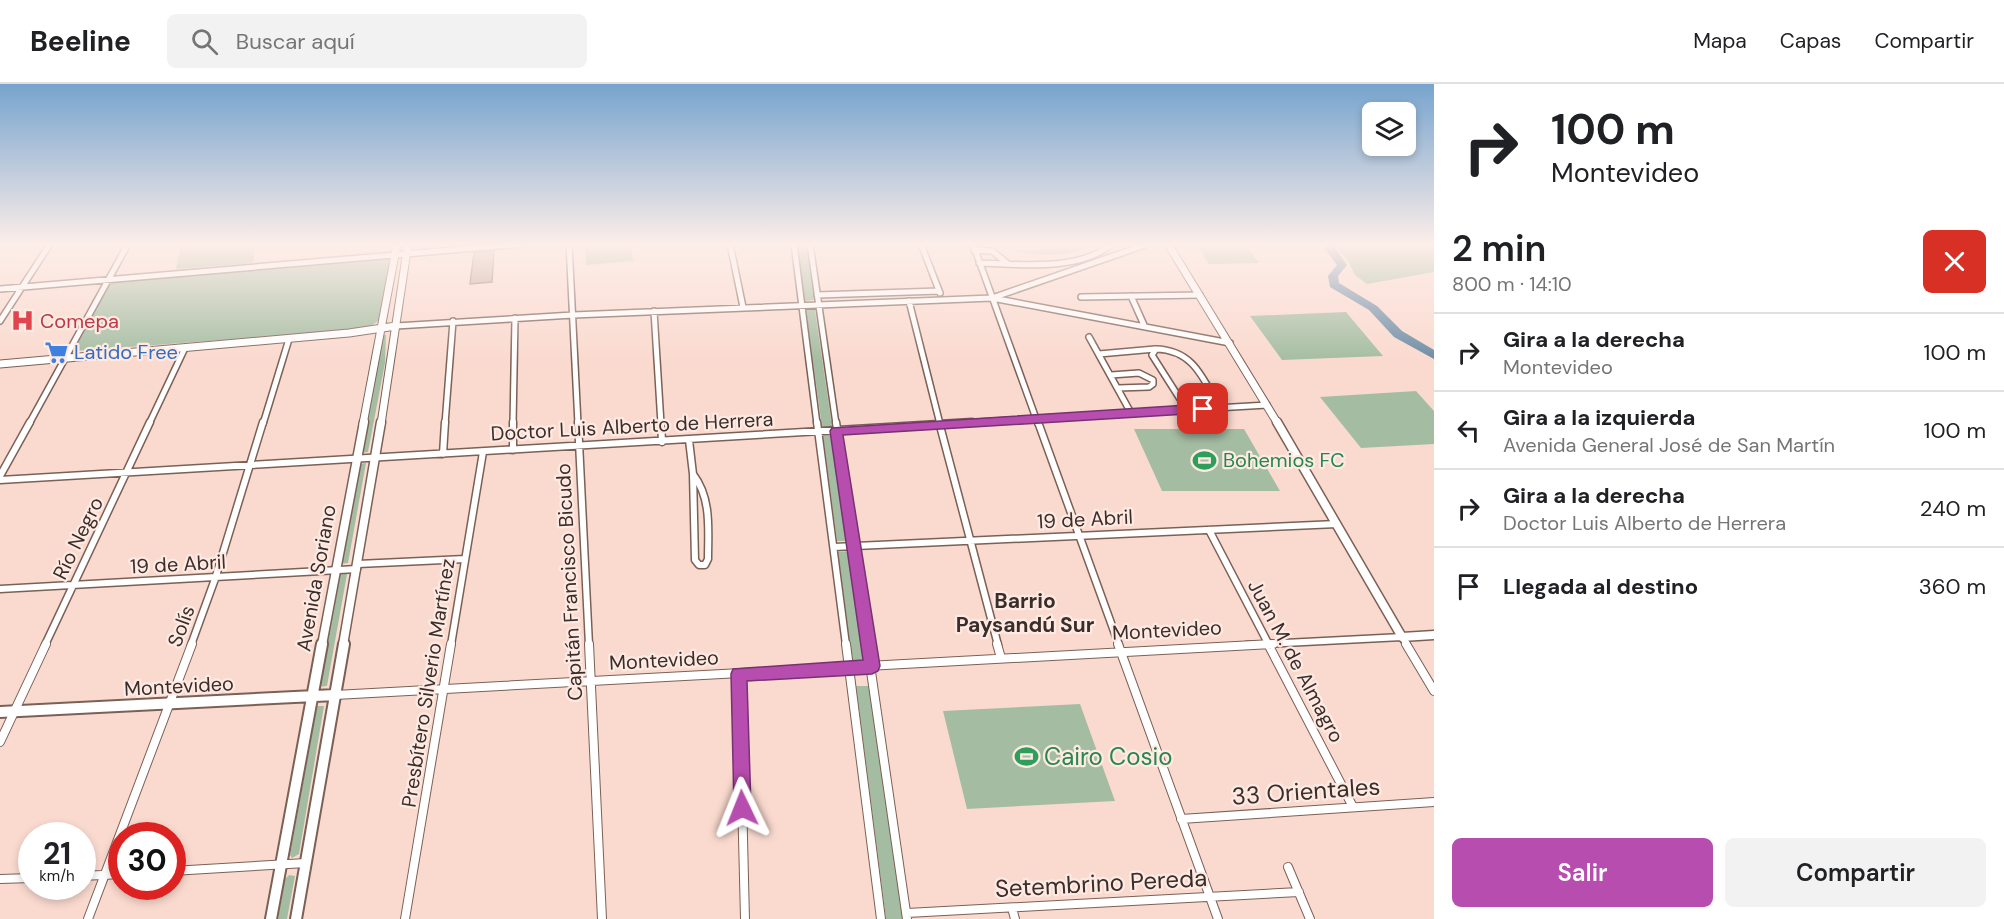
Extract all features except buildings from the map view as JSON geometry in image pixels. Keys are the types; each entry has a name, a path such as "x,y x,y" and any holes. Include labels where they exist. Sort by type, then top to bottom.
{"street":[{"path":"0,321 25,283"},
{"path":"0,289 66,283"},
{"path":"0,478 107,283"},
{"name":"Avenida Soriano","path":"271,919 389,283"},
{"name":"Avenida Soriano","path":"296,919 358,566 402,283"},
{"name":"Capitán Francisco Bicudo","path":"571,283 602,919"},
{"path":"738,283 743,307"},
{"path":"800,283 881,919"},
{"path":"815,283 907,916"},
{"path":"936,283 943,300"},
{"path":"986,283 1218,919"},
{"path":"992,298 1038,283"},
{"path":"1192,283 1231,344 1434,691"},
{"path":"817,295 939,291"},
{"path":"1081,297 1200,295"},
{"path":"1131,296 1144,325"},
{"path":"0,364 289,339 453,321 803,304 992,298 1053,312 1144,325 1231,344"},
{"path":"909,301 969,542 1001,658"},
{"path":"654,311 662,442"},
{"path":"513,450 514,318"},
{"path":"442,454 453,321"},
{"path":"1089,337 1131,413"},
{"name":"Solís","path":"88,919 215,579 289,339"},
{"name":"Río Negro","path":"0,742 185,348"},
{"path":"1099,354 1172,349 1188,356 1220,408"},
{"path":"1156,350 1152,355 1187,410"},
{"path":"1111,375 1142,373 1153,380 1153,384 1149,387 1118,388"},
{"name":"Doctor Luis Alberto de Herrera","path":"0,478 662,442 1267,405"},
{"path":"689,440 693,474 695,560 699,565 705,566 708,559 706,499 702,483 693,474"},
{"name":"Presbítero Silverio Martínez","path":"405,919 483,452"},
{"name":"19 de Abril","path":"834,547 1337,524"},
{"name":"Juan M. de Almagro","path":"1209,530 1353,807"},
{"name":"19 de Abril","path":"0,589 215,579 465,559"},
{"path":"1402,637 1434,635"},
{"name":"Montevideo","path":"0,712 444,691 1119,651 1402,637"},
{"path":"739,674 746,919"},
{"name":"33 Orientales","path":"1181,819 1434,802"},
{"path":"186,870 306,863"},
{"path":"1288,867 1310,919"},
{"path":"96,875 108,875"},
{"path":"0,879 18,878"},
{"name":"Setembrino Pereda","path":"907,916 1299,892"},
{"path":"1012,908 1015,919"}],"green space":[{"path":"386,283 379,320 369,328 74,351 109,284"},
{"path":"802,283 812,283 814,300 805,301"},
{"path":"806,310 815,310 832,426 822,427"},
{"path":"1346,312 1383,356 1282,360 1250,316"},
{"path":"384,335 386,335 385,363 368,452 361,453"},
{"path":"1416,391 1434,411 1434,444 1361,448 1320,397"},
{"name":"Bohemios FC","path":"1134,429 1244,429 1280,491 1162,491"},
{"path":"823,435 833,435 849,541 837,541"},
{"path":"366,463 348,563 340,564 359,464"},
{"path":"850,551 866,660 852,660 838,552"},
{"path":"339,574 347,574 327,686 318,687"},
{"path":"856,686 870,686 904,919 886,919"},
{"name":"Cairo Cosio","path":"1080,704 1115,801 967,809 943,711"},
{"path":"317,706 324,706 299,854 292,858 290,855"},
{"path":"289,875 295,876 287,919 278,919 285,879"}],"waterway":[{"path":"1334,283 1373,308 1398,334 1434,355"}],"place":[{"name":"Comepa","path":"22,321"},
{"name":"Latido Free","path":"56,352"},
{"name":"Bohemios FC","path":"1205,460"},
{"name":"Cairo Cosio","path":"1026,756"}],"district":[{"name":"Barrio Paysandú Sur","path":"1025,613"}],"route":[{"path":"742,808 739,674 872,666 836,431 1203,409"}]}
